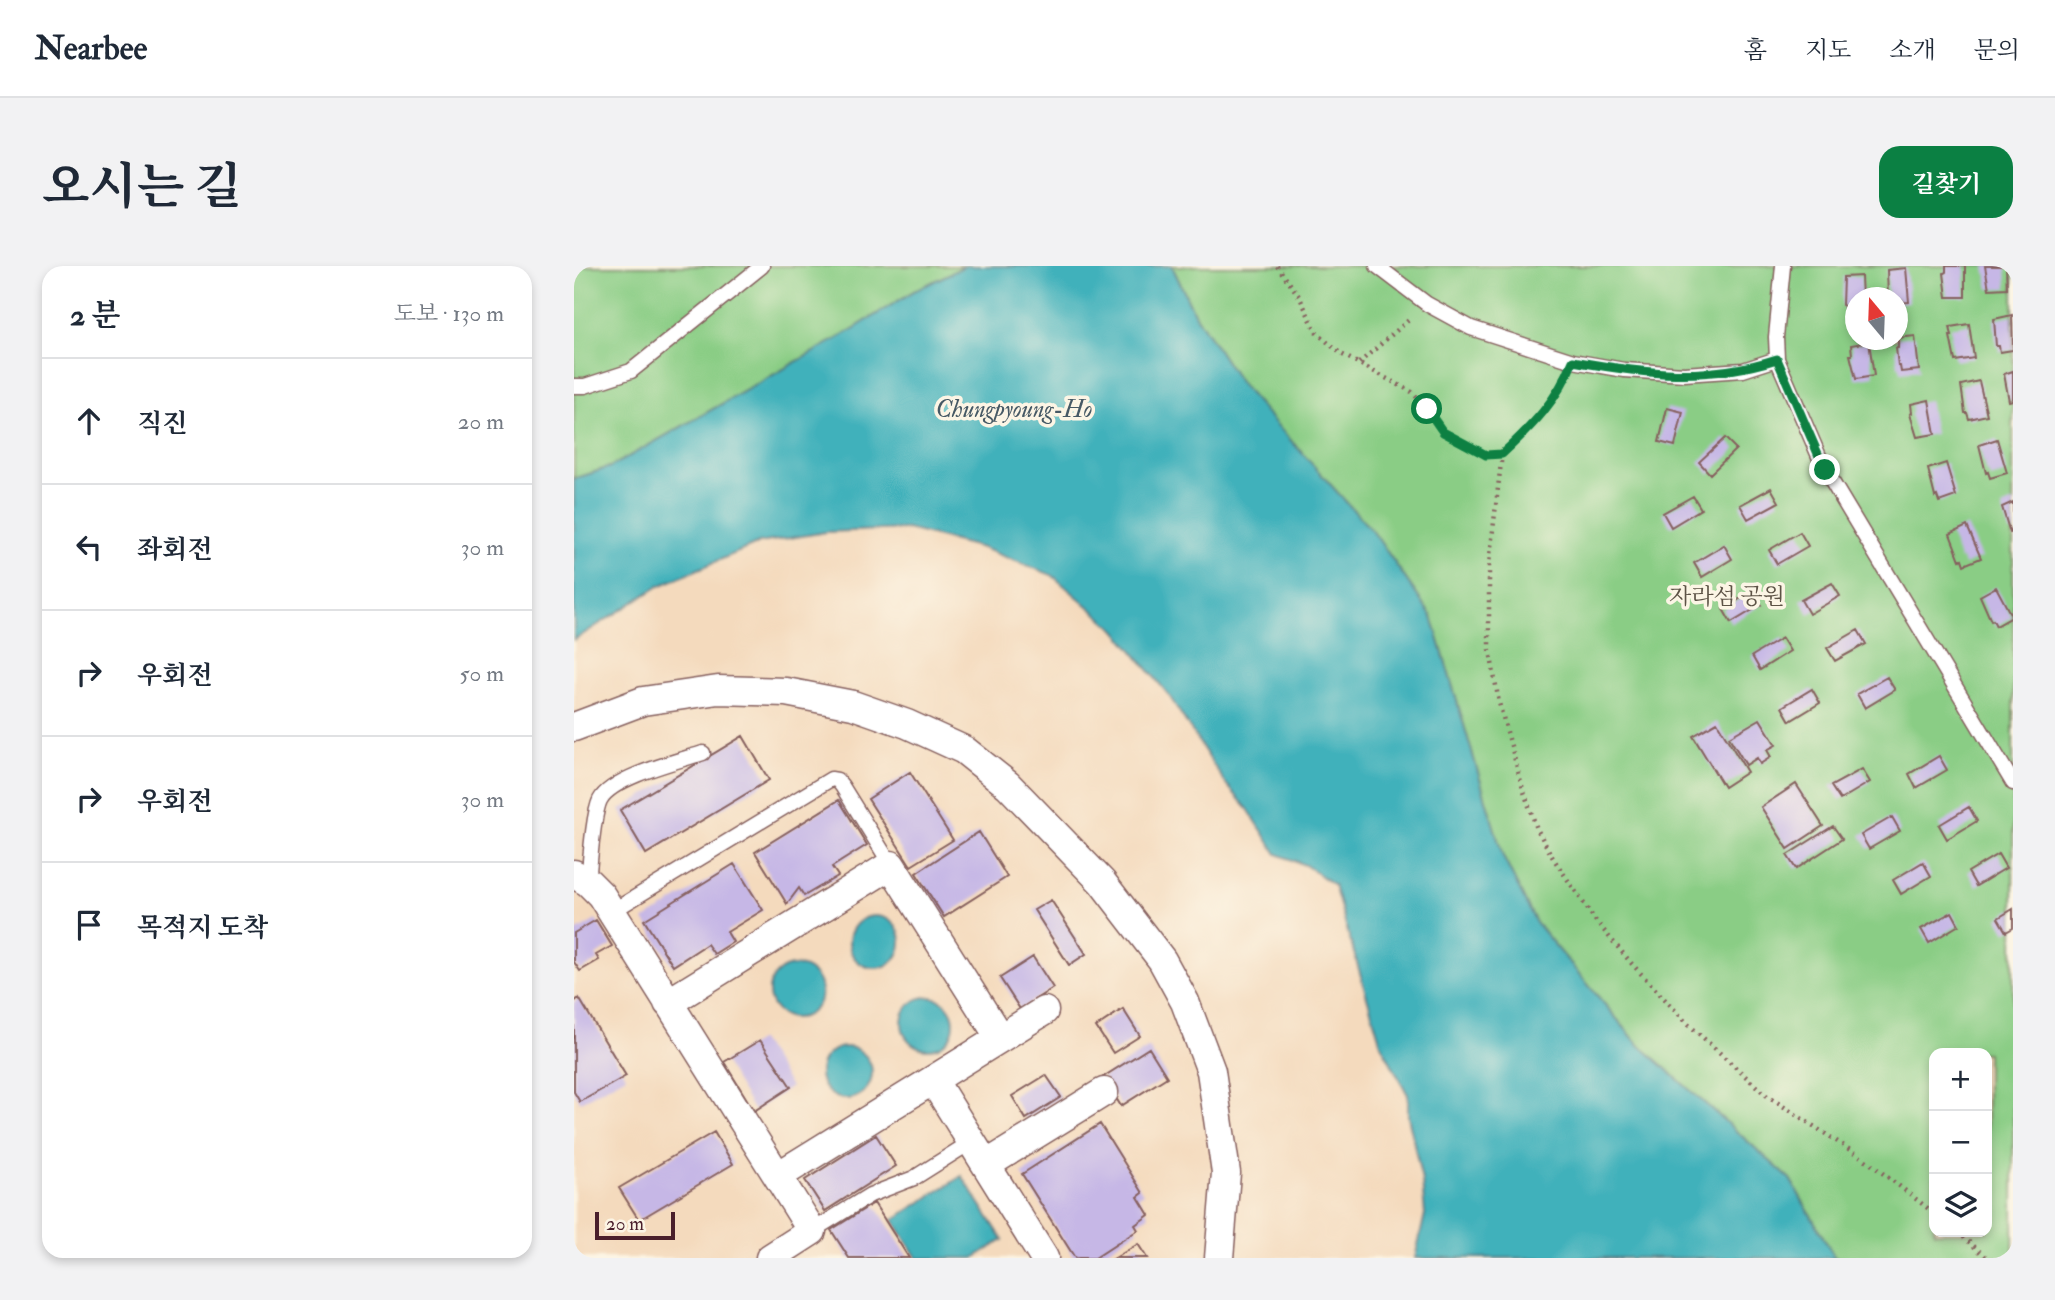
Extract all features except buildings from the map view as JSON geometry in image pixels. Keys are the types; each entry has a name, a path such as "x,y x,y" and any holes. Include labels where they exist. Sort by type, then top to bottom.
{"street":[{"path":"574,727 643,701 718,690 786,692 853,705 907,724 964,750 1008,785 1102,883 1162,960 1185,1002 1210,1071 1226,1173 1219,1258"},
{"path":"668,1003 891,864 1000,1038"},
{"path":"581,878 601,895 812,1231 770,1258"},
{"path":"778,1176 1044,1011"},
{"path":"933,1080 1044,1258"},
{"path":"979,1154 1104,1092"}],"lane":[{"path":"574,386 585,386 631,371 762,266"},
{"path":"1377,266 1427,304 1471,328 1573,361 1624,370 1684,374 1743,370 1777,359"},
{"path":"1783,266 1776,337 1777,359 1825,470 2013,783"},
{"path":"581,878 598,805 605,793 631,778 703,753"},
{"path":"611,912 831,779 837,780 842,786 891,864"},
{"path":"812,1231 876,1191 979,1154"}],"path":[{"path":"1277,266 1299,296 1317,333 1341,354 1412,392 1443,432 1486,455 1502,454"},
{"path":"1359,363 1427,304"},
{"path":"1573,361 1566,379 1549,407 1502,454 1489,564 1489,645 1499,703 1537,829 1595,920 1687,1023 1766,1094 1867,1161 1929,1209"},
{"path":"1964,1237 1987,1258"}],"green space":[{"path":"574,266 965,266 914,291 842,336 610,467 574,479"},
{"name":"자라섬 공원","path":"1172,266 2013,266 2013,1258 1835,1258 1790,1179 1638,1044 1536,923 1503,857 1432,617 1374,533 1241,385 1193,311"}],"water":[{"name":"Chungpyoung-Ho","path":"965,266 1172,266 1193,311 1241,385 1374,533 1432,617 1503,857 1536,923 1638,1044 1790,1179 1835,1258 1415,1258 1425,1214 1422,1181 1408,1116 1408,1095 1381,1044 1334,885 1305,865 1277,854 1248,809 1226,784 1168,694 1116,630 1052,575 982,548 907,529 826,532 759,543 659,586 574,640 574,479 610,467 842,336 914,291"},
{"path":"875,916 885,918 893,924 899,932 899,952 893,960 885,966 875,968 865,966 857,960 851,952 849,942 851,932 857,924 865,918"},
{"path":"795,966 805,968 813,974 819,982 819,1002 813,1010 805,1016 795,1018 785,1016 777,1010 771,1002 769,992 771,982 777,974 785,968"},
{"path":"928,997 938,999 946,1005 952,1013 952,1033 946,1041 938,1047 928,1049 918,1047 910,1041 904,1033 902,1023 904,1013 910,1005 918,999"},
{"path":"846,1047 856,1049 864,1055 870,1063 870,1083 864,1091 856,1097 846,1099 836,1097 828,1091 822,1083 820,1073 822,1063 828,1055 836,1049"},
{"path":"962,1176 1003,1240 974,1258 917,1258 893,1220"}],"route":[{"path":"1427,409 1443,432 1486,455 1502,454 1549,407 1566,379 1573,361 1624,370 1684,374 1743,370 1777,359 1825,470"}]}
